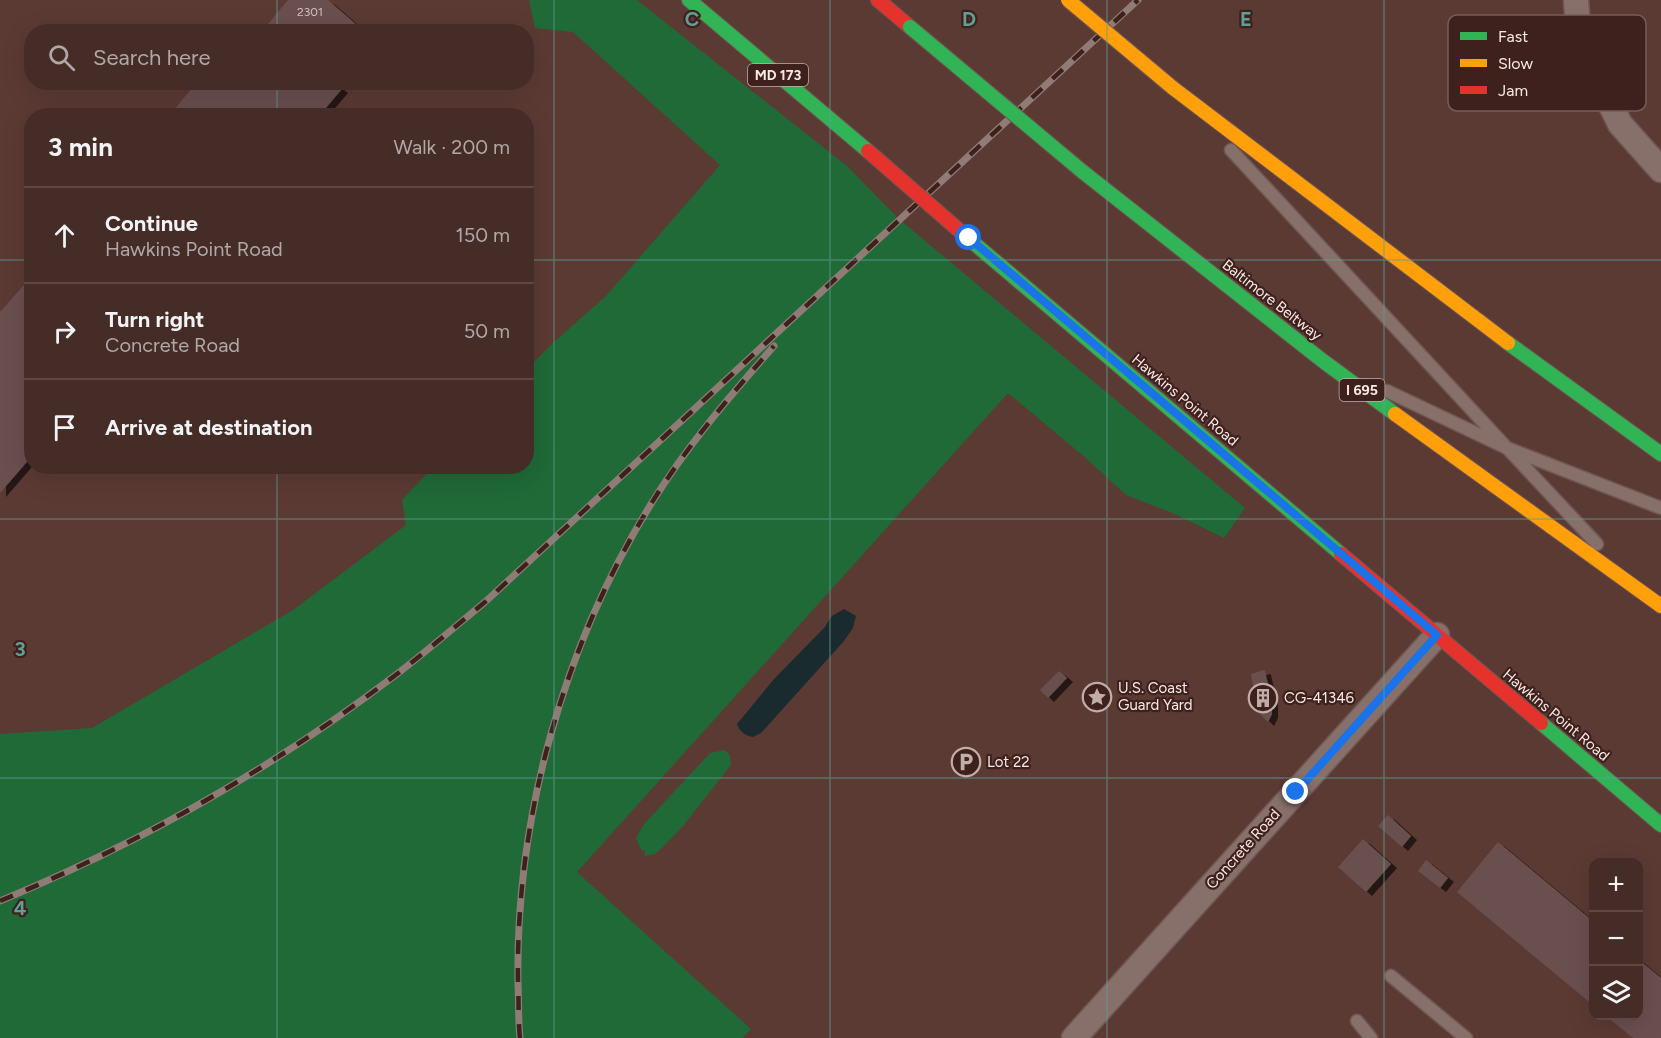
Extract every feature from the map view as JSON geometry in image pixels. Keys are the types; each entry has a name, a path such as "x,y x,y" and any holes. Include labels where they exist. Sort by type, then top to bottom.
{"main road":[{"name":"Hawkins Point Road","path":"689,0 1661,825"},
{"name":"Baltimore Beltway","path":"878,0 1083,172 1323,361 1661,606"},
{"path":"1068,0 1173,88 1394,259 1661,454"}],"street":[{"path":"1576,0 1577,15"},
{"path":"1614,111 1620,124 1661,170"},
{"name":"Concrete Road","path":"1074,1038 1437,635"}],"lane":[{"path":"1173,88 1649,598"},
{"path":"1323,361 1507,448 1661,508"},
{"path":"1391,976 1466,1038"},
{"path":"1357,1022 1371,1038"}],"green space":[{"path":"529,0 637,0 847,166 900,220 1245,508 1224,538 1175,514 1126,495 1008,393 577,872 751,1029 743,1038 0,1038 0,734 92,728 293,610 406,525 402,500 426,474 534,474 534,362 606,296 720,165 573,32 535,28"},
{"path":"725,750 730,756 731,765 683,826 655,854 645,856 636,838 644,824 710,753"}],"shaded area":[{"path":"844,609 856,616 853,628 844,641 761,733 753,737 743,733 737,724 774,679 824,628 832,616"}],"building":[{"path":"288,0 328,0 356,24 268,24"},
{"path":"190,90 341,90 326,108 176,108"},
{"path":"24,285 24,465 0,493 0,312"},
{"name":"CG-41346","path":"1264,670 1272,702 1272,714 1268,722 1256,706 1251,674"},
{"path":"1059,671 1067,678 1048,698 1040,690"},
{"path":"1388,815 1411,836 1402,847 1378,826"},
{"path":"1363,839 1391,864 1366,892 1338,867"},
{"path":"1498,842 1589,918 1589,1002 1457,892"},
{"path":"1426,860 1448,878 1440,888 1418,871"},
{"path":"1643,963 1661,978 1661,1038 1633,1038 1611,1020 1643,1020"}],"railway":[{"path":"0,901 104,854 206,800 304,740 408,665 485,602 1138,0"},
{"path":"520,1038 519,921 525,859 536,796 551,735 570,674 593,615 620,558 651,504 694,442 774,346"}],"traffic: fast":[{"path":"689,0 868,151"},
{"path":"910,27 1083,172"},
{"path":"1083,172 1323,361 1395,414"},
{"path":"969,239 1341,554"},
{"path":"1508,343 1661,454"},
{"path":"1541,723 1661,825"}],"traffic: slow":[{"path":"1068,0 1173,88"},
{"path":"1173,88 1508,343"},
{"path":"1395,414 1661,606"}],"traffic: jam":[{"path":"878,0 910,27"},
{"path":"868,151 969,239"},
{"path":"1341,554 1541,723"}],"place":[{"name":"U.S. Coast Guard Yard","path":"1097,697"},
{"name":"CG-41346","path":"1263,698"},
{"name":"Lot 22","path":"966,762"}],"route":[{"path":"969,238 1437,635 1296,792"}]}
